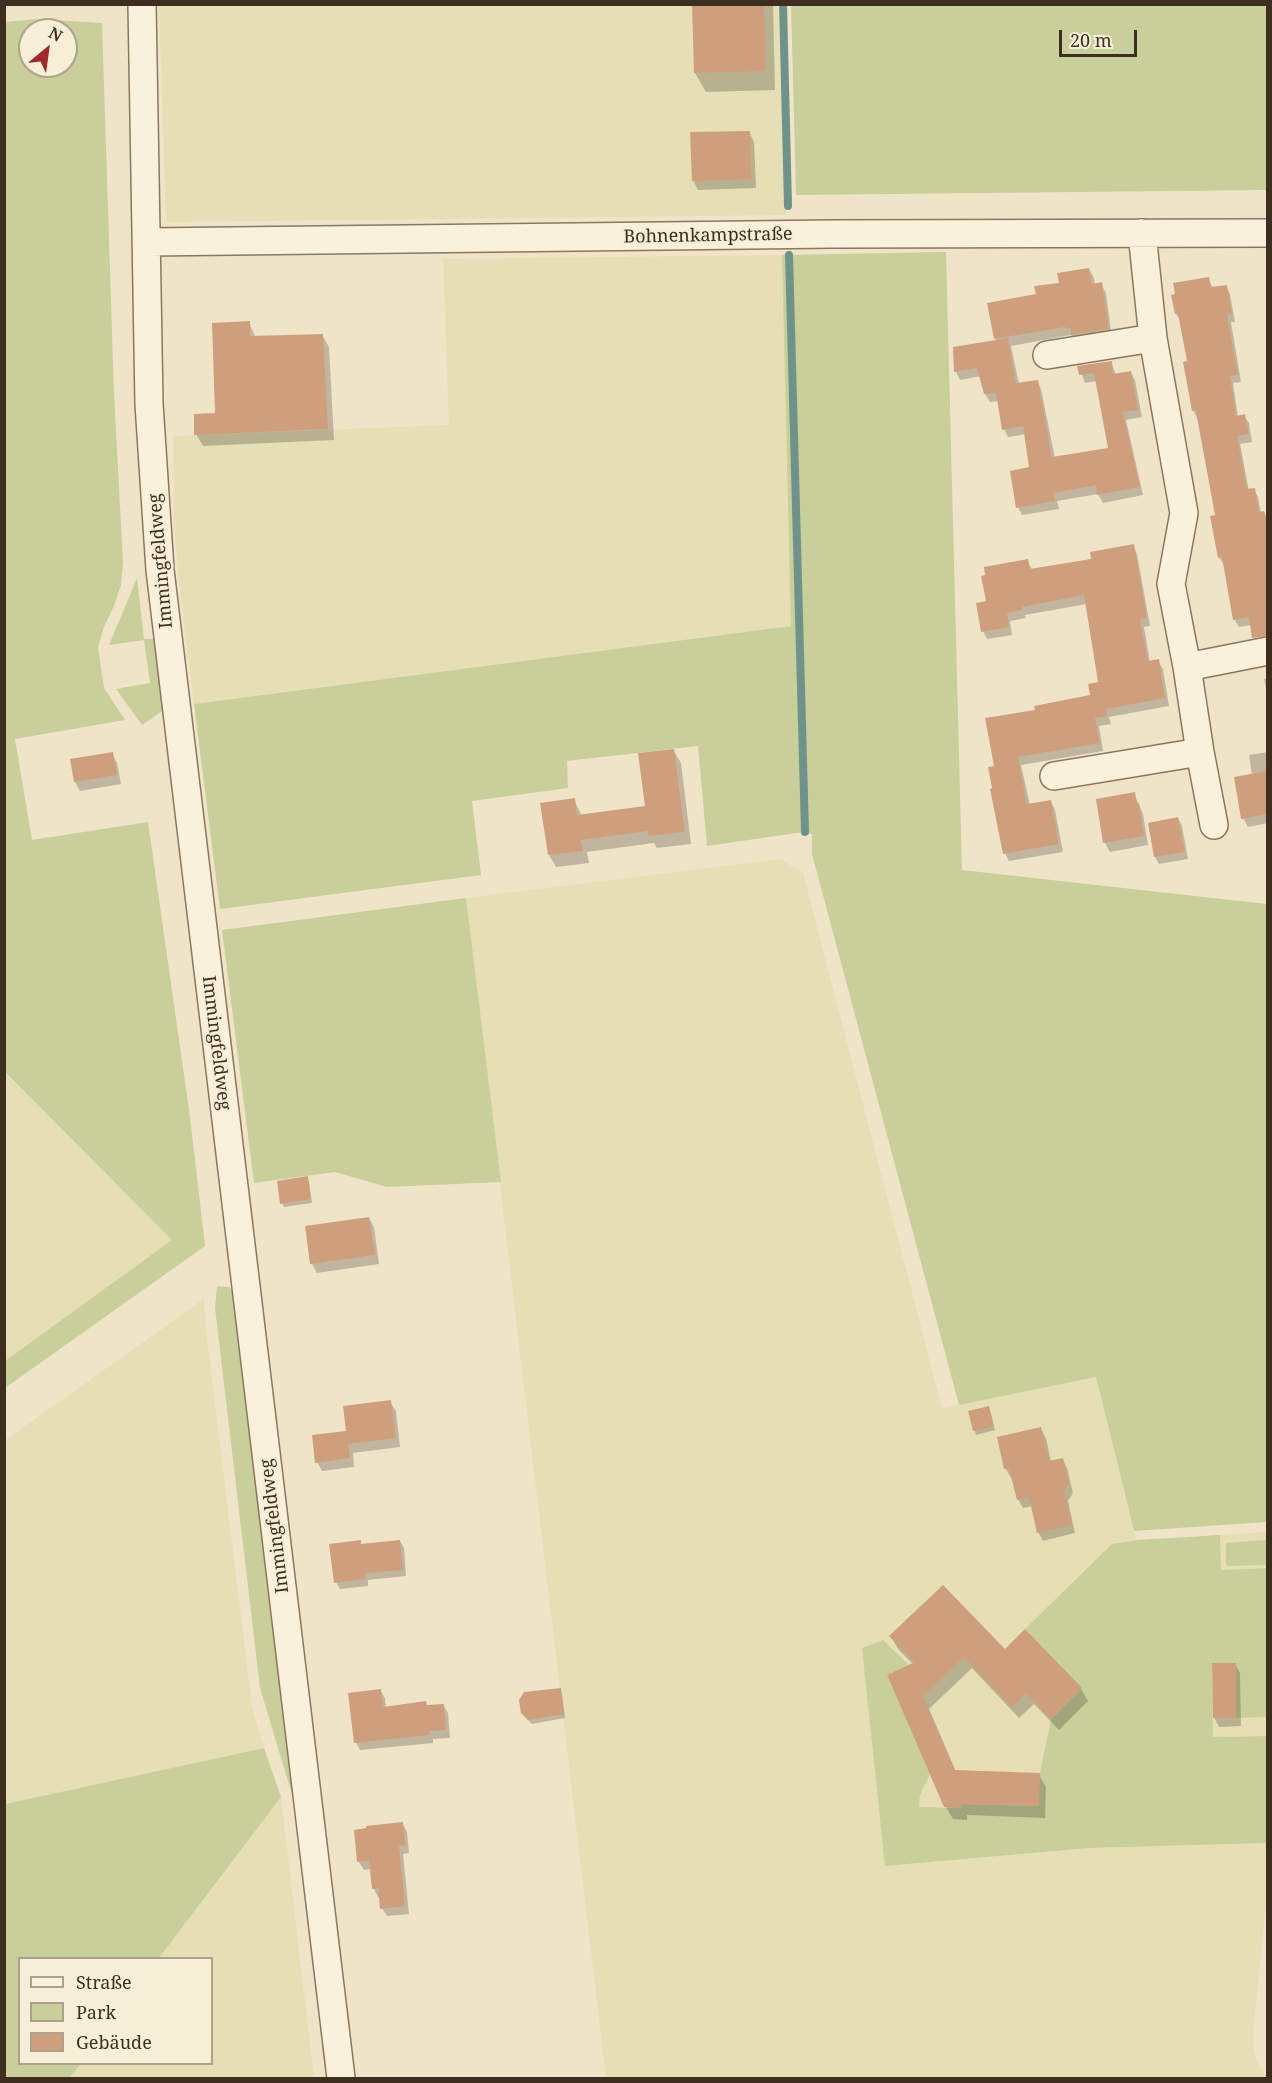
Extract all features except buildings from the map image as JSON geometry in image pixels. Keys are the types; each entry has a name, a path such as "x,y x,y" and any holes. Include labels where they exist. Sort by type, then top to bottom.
{"street":[{"name":"Immingfeldweg","path":"142,4 148,242 149,404 159,570 341,2079"},
{"path":"1142,233 1154,338 1184,513 1170,584 1188,667 1200,752 1214,825"},
{"name":"Bohnenkampstraße","path":"148,242 834,234 1268,233"},
{"path":"1047,355 1154,338"},
{"path":"1188,667 1268,651"},
{"path":"1054,776 1200,752"}],"shaded area":[{"path":"159,5 778,5 786,215 166,222"},
{"path":"782,255 792,626 194,704 179,584 174,519 173,436 449,425 443,259"},
{"path":"781,859 803,873 942,1408 1096,1377 1136,1540 1112,1544 1082,1688 1039,1806 961,1804 961,1808 919,1807 920,1795 929,1774 887,1675 909,1665 883,1641 885,1866 1090,1848 1267,1843 1267,1893 1253,2035 1254,2052 1267,2078 606,2078 466,898"},
{"path":"4,1072 173,1240 5,1361 4,1361"},
{"path":"204,1299 252,1707 264,1748 5,1804 4,1441"},
{"path":"1267,1532 1267,1568 1220,1570 1220,1535"},
{"path":"1212,1663 1267,1663 1267,1736 1213,1737"},
{"path":"281,1797 314,2078 69,2078 80,2065 213,2065 213,1957 160,1957"}],"green space":[{"path":"791,5 1267,5 1267,190 796,195"},
{"path":"18,21 18,78 78,78 78,22 102,23 114,393 123,562 121,585 98,647 104,688 125,720 15,739 32,840 148,822 190,1117 205,1246 5,1388 5,1361 172,1240 5,1072 4,22"},
{"path":"946,252 962,870 1267,904 1267,1522 1134,1531 1096,1377 959,1405 812,854 812,834 797,833 707,846 698,746 567,761 568,788 472,801 481,875 220,909 194,704 791,626 782,255"},
{"path":"137,578 144,639 154,639 164,710 142,725 116,689 150,683 144,640 109,645"},
{"path":"466,898 501,1182 387,1187 335,1172 254,1183 222,930"},
{"path":"217,1286 229,1287 237,1296 300,1793 291,1791 260,1688 215,1308"},
{"path":"1220,1535 1221,1570 1267,1568 1267,1717 1236,1718 1236,1663 1212,1663 1213,1737 1267,1736 1267,1843 1090,1848 885,1866 862,1648 883,1640 909,1665 887,1675 930,1774 920,1795 919,1807 961,1808 961,1804 1038,1806 1040,1773 1051,1719 1081,1690 1025,1629 1112,1544 1136,1540"},
{"path":"1267,1540 1267,1565 1228,1566 1226,1564 1226,1543"},
{"path":"264,1748 281,1797 160,1957 18,1957 18,2065 80,2065 69,2078 5,2078 5,1804"}],"waterway":[{"path":"783,4 788,206"},
{"path":"789,255 805,832"}]}
